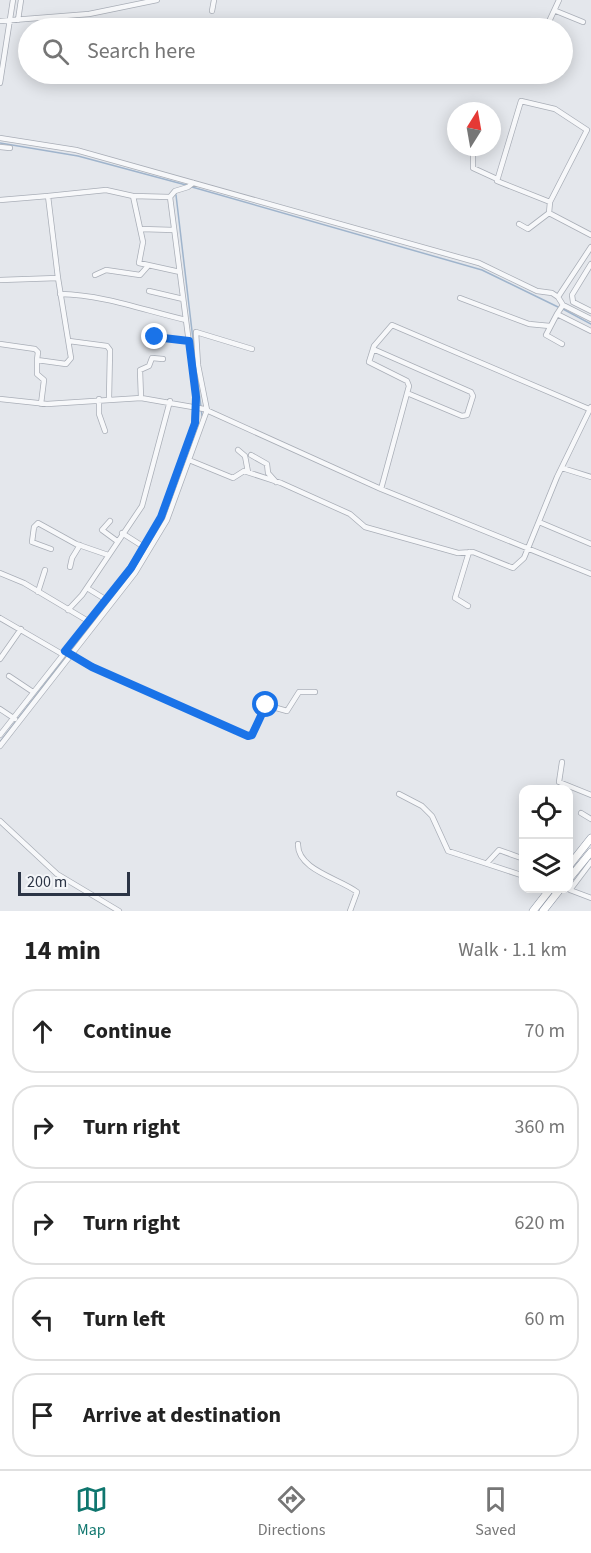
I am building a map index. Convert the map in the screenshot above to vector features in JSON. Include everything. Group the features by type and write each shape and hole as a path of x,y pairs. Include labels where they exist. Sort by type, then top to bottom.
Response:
{"highway":[{"path":"573,861 591,838"},
{"path":"573,876 589,862 591,852"},
{"path":"533,911 547,893"},
{"path":"543,911 557,893"}],"street":[{"path":"14,0 14,20"},
{"path":"0,83 14,20 21,0"},
{"path":"37,18 106,12 157,0"},
{"path":"212,11 214,0"},
{"path":"552,18 559,0"},
{"path":"556,11 583,22"},
{"path":"0,21 18,20"},
{"path":"497,179 520,101 552,108 587,130 550,202 549,213 528,229 519,224"},
{"path":"0,138 76,150 479,263 537,291 558,297"},
{"path":"0,147 10,148"},
{"path":"473,156 473,168 550,202"},
{"path":"0,746 33,692 67,653 105,599 129,575 167,501 194,426 196,407 170,197 175,191 193,183"},
{"path":"0,200 106,190 133,196 170,197"},
{"path":"37,360 69,364 71,358 64,306 60,294 48,196"},
{"path":"133,196 143,244 139,263 180,273"},
{"path":"549,213 590,233"},
{"path":"141,229 174,230"},
{"path":"562,344 547,337 550,326 560,309 558,297 591,247"},
{"path":"591,264 572,295 573,302 591,311"},
{"path":"95,275 106,270 142,275 148,266"},
{"path":"0,280 58,278"},
{"path":"148,291 183,299"},
{"path":"60,294 102,297 146,312 186,320"},
{"path":"460,298 529,324 550,326"},
{"path":"560,309 591,319"},
{"path":"560,309 591,331"},
{"path":"189,460 233,478 243,471 276,482 350,514 366,527 458,553 469,552 513,568 521,562 528,549 590,408 393,325 373,349 369,358 370,363 407,381 409,386 381,489"},
{"path":"0,735 16,720 129,575 167,520 205,410 196,332 252,349"},
{"path":"155,337 189,341"},
{"path":"69,341 107,346 110,399"},
{"path":"0,344 35,349 38,352 37,374 44,378 41,404"},
{"path":"373,349 471,392 473,396 466,415 462,417 407,393"},
{"path":"141,398 140,370 149,366 152,358 163,359"},
{"path":"0,399 41,404 141,398 196,407 381,489 591,574"},
{"path":"99,399 100,420 105,431"},
{"path":"68,610 87,588 144,500 152,462 170,401"},
{"path":"238,450 245,456 248,472"},
{"path":"251,455 267,464 268,473 276,482"},
{"path":"562,468 591,477"},
{"path":"110,521 102,530 117,541"},
{"path":"539,522 591,544"},
{"path":"51,549 32,542 34,527 38,523 80,545 108,555"},
{"path":"122,534 144,547"},
{"path":"70,567 80,545"},
{"path":"468,606 455,597 469,552"},
{"path":"38,592 45,570"},
{"path":"0,573 24,583 88,621"},
{"path":"87,588 105,599"},
{"path":"0,618 67,653 248,736 252,735 266,705 287,711 299,692 315,692"},
{"path":"0,659 21,629"},
{"path":"9,676 33,692"},
{"path":"0,709 16,720"},
{"path":"562,762 559,782 591,795"},
{"path":"399,794 422,806 432,816 440,827 442,843 447,851 519,874"},
{"path":"581,813 591,819"},
{"path":"0,821 57,874 119,911"},
{"path":"298,844 300,854 313,866 357,892 350,911"},
{"path":"487,862 499,850 519,857"},
{"path":"573,884 589,862"},
{"path":"573,891 591,898"}],"waterway":[{"path":"0,143 78,156 186,185"},
{"path":"192,187 482,270 558,307"},
{"path":"176,195 202,416"},
{"path":"563,309 591,324"},
{"path":"148,547 166,516"},
{"path":"0,742 146,550"}],"route":[{"path":"155,337 179,342 189,341 196,397 194,426 161,517 149,538 131,568 65,651 92,667 248,736 252,735 266,705"}]}
